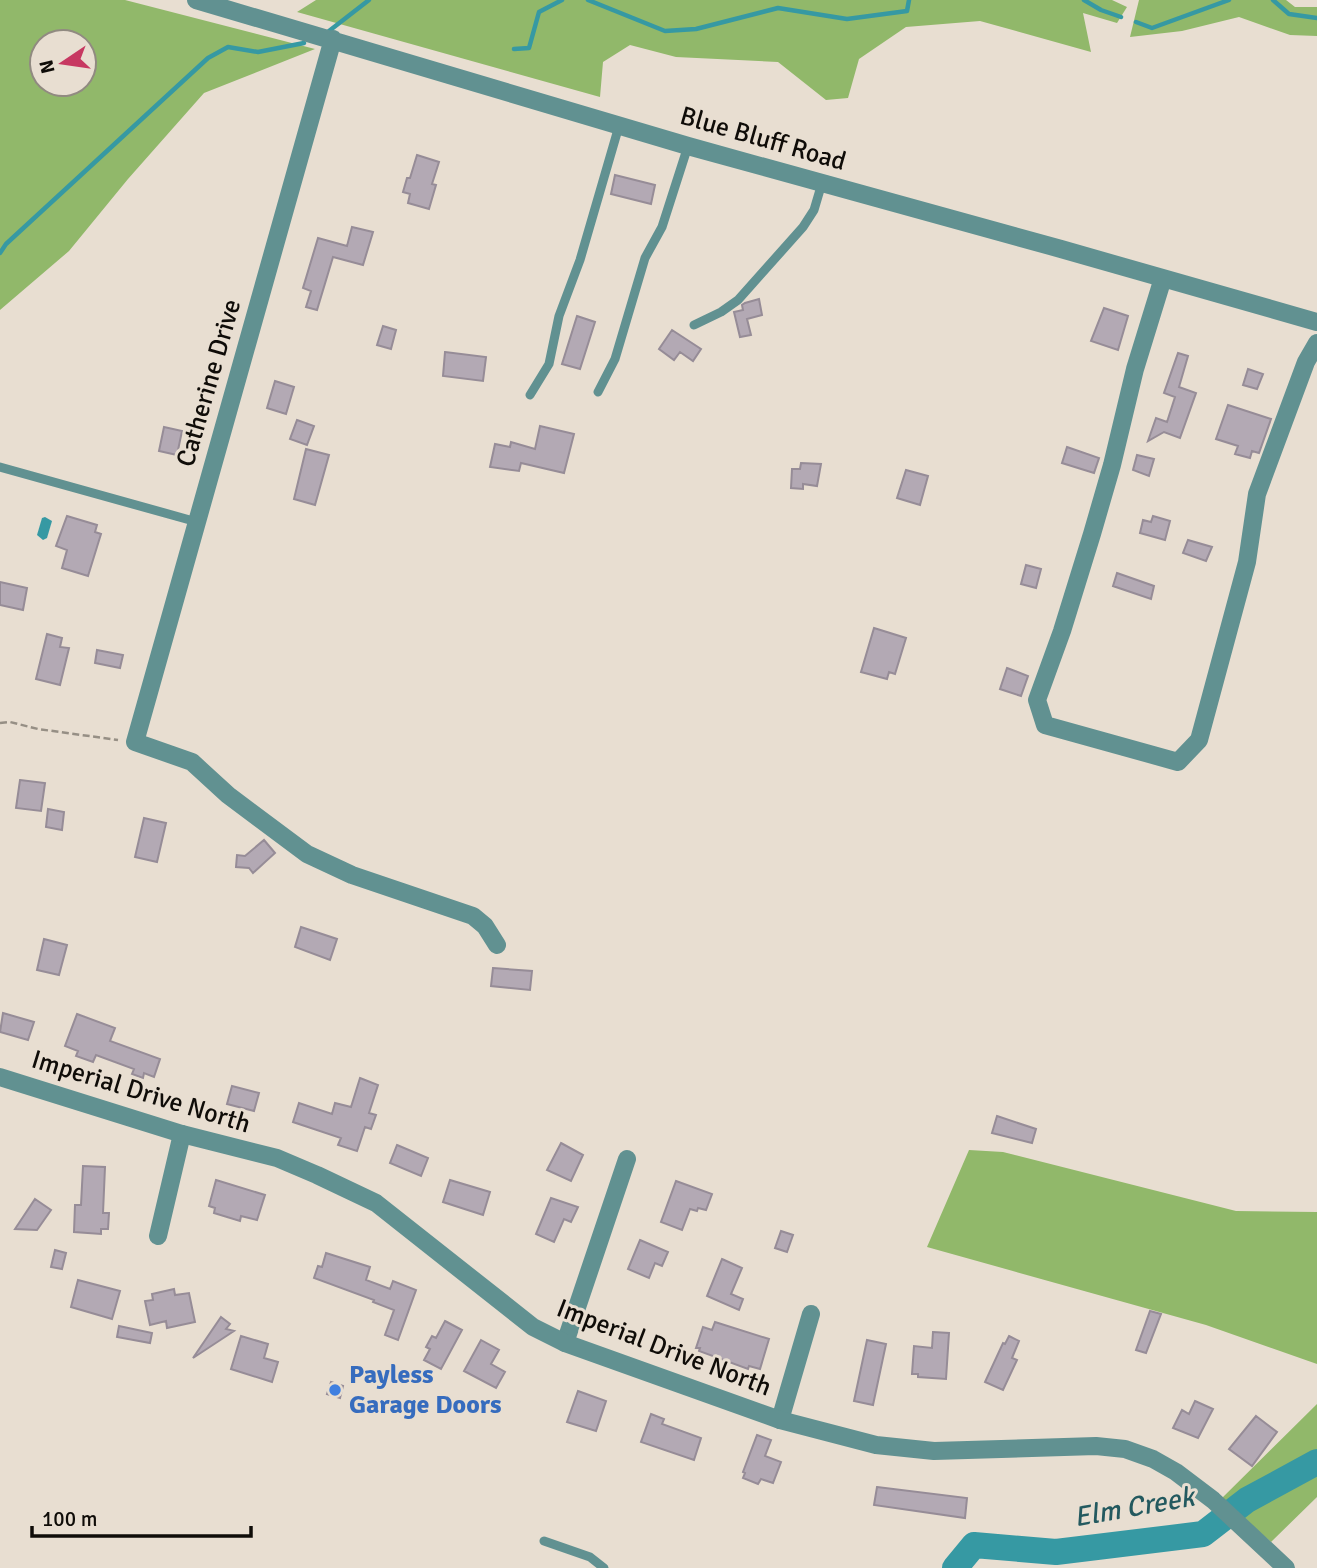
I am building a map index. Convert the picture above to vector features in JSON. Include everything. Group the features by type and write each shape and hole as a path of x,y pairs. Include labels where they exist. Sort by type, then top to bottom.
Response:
{"street":[{"name":"Blue Bluff Road","path":"196,0 688,146 1317,322"},
{"name":"Catherine Drive","path":"135,741 333,39"},
{"path":"1163,278 1135,369 1112,465 1062,631 1037,700 1045,725 1178,762 1199,740 1247,562 1256,494 1306,362 1317,343"},
{"path":"135,741 192,762 228,795 307,854 352,875 473,916 485,926 496,945"},
{"name":"Imperial Drive North","path":"0,1077 181,1134 277,1158 376,1203 533,1327 565,1343 780,1420 876,1445 934,1451 1096,1446 1125,1449 1153,1459 1176,1472 1213,1500 1286,1568"},
{"path":"158,1236 181,1134"},
{"path":"565,1343 627,1158"},
{"path":"780,1420 811,1314"}],"lane":[{"path":"530,396 549,364 559,316 580,260 619,126"},
{"path":"598,392 615,359 645,258 662,227 688,146"},
{"path":"694,325 738,300 803,227 814,210 822,183"},
{"path":"0,467 197,522"},
{"path":"544,1541 590,1557 604,1568"}],"path":[{"path":"0,723 10,722 38,729 135,741"}],"green space":[{"path":"0,0 125,0 315,49 204,93 69,251 0,310"},
{"path":"316,0 1112,0 1127,7 1117,23 1083,13 1091,52 980,21 906,27 859,59 848,98 826,100 778,62 676,57 630,45 603,62 600,97 297,12"},
{"path":"1139,0 1286,0 1295,7 1317,7 1317,36 1290,35 1239,17 1182,31 1130,37"},
{"path":"969,1150 1003,1152 1236,1211 1317,1212 1317,1364 1206,1325 927,1247"},
{"path":"1317,1404 1317,1497 1271,1542 1221,1499"}],"water":[{"path":"42,518 52,521 47,538 43,540 37,535"}],"building":[{"path":"417,155 439,162 432,184 436,185 429,209 408,203 410,194 403,192"},
{"path":"615,175 655,185 651,204 611,194"},
{"path":"352,227 373,232 363,265 333,257 317,310 306,307 311,291 303,288 318,238 347,246"},
{"path":"759,299 762,315 747,319 751,335 740,337 734,312 743,310 742,305 745,303"},
{"path":"1104,308 1128,316 1118,350 1091,341"},
{"path":"577,316 595,322 580,369 562,364"},
{"path":"383,326 396,330 391,349 377,345"},
{"path":"672,330 701,349 693,361 680,352 674,360 659,349"},
{"path":"445,352 486,357 483,381 443,376"},
{"path":"1178,353 1188,356 1179,387 1196,393 1180,438 1164,432 1148,441 1156,418 1167,422 1175,397 1164,393"},
{"path":"1248,369 1263,374 1257,389 1243,385"},
{"path":"275,381 294,387 286,414 267,408"},
{"path":"1228,405 1271,419 1259,453 1252,451 1250,458 1235,454 1238,446 1216,439"},
{"path":"297,420 314,426 307,445 290,439"},
{"path":"540,426 574,434 564,473 521,463 519,471 490,467 495,444 510,447 511,442 535,449"},
{"path":"164,427 182,431 177,455 159,451"},
{"path":"1067,447 1099,458 1094,473 1062,463"},
{"path":"306,449 329,455 315,505 294,499"},
{"path":"1137,455 1154,459 1149,476 1133,470"},
{"path":"801,463 821,464 817,486 803,484 803,489 791,488 792,469 800,469"},
{"path":"906,470 928,476 920,505 897,498"},
{"path":"67,516 97,525 95,532 101,534 88,576 62,568 67,550 56,546"},
{"path":"1153,516 1170,521 1165,540 1140,533 1143,520 1151,522"},
{"path":"1188,540 1212,547 1206,561 1183,553"},
{"path":"1026,565 1041,569 1036,588 1021,584"},
{"path":"1117,573 1154,586 1151,599 1113,586"},
{"path":"0,582 27,588 23,610 0,605"},
{"path":"874,628 906,638 895,674 889,672 887,679 861,672"},
{"path":"47,634 62,638 60,647 69,648 60,685 36,679"},
{"path":"97,650 123,655 120,668 95,663"},
{"path":"1007,668 1028,676 1021,696 1000,689"},
{"path":"20,780 45,783 41,811 16,808"},
{"path":"48,809 64,812 62,830 46,827"},
{"path":"144,818 166,823 157,862 135,857"},
{"path":"264,840 275,853 253,873 249,868 236,867 237,855 245,856"},
{"path":"301,927 337,939 330,960 295,947"},
{"path":"44,939 67,945 59,975 37,970"},
{"path":"493,968 532,971 530,990 491,986"},
{"path":"3,1013 34,1022 28,1040 0,1032"},
{"path":"77,1014 115,1028 110,1041 160,1059 154,1077 144,1073 143,1078 132,1074 134,1069 96,1055 93,1062 76,1056 78,1051 65,1046"},
{"path":"360,1078 378,1085 369,1113 376,1115 371,1129 365,1127 357,1151 338,1145 341,1138 293,1122 299,1103 332,1114 335,1103 351,1107"},
{"path":"232,1086 259,1093 254,1111 227,1104"},
{"path":"997,1116 1036,1129 1032,1143 992,1133"},
{"path":"561,1143 583,1155 571,1181 547,1170"},
{"path":"397,1145 428,1158 421,1176 390,1163"},
{"path":"83,1166 105,1167 103,1213 109,1213 108,1229 101,1229 101,1234 74,1232 75,1205 81,1205"},
{"path":"216,1180 265,1195 257,1220 241,1216 240,1221 214,1213 215,1208 209,1206"},
{"path":"450,1180 490,1192 483,1215 443,1202"},
{"path":"676,1181 712,1194 706,1210 690,1209 682,1230 661,1222"},
{"path":"551,1198 578,1207 571,1222 564,1219 554,1242 536,1234"},
{"path":"35,1199 51,1210 37,1230 15,1229"},
{"path":"781,1231 793,1235 787,1252 775,1248"},
{"path":"640,1240 668,1252 662,1266 655,1263 649,1278 628,1269"},
{"path":"55,1250 66,1253 62,1269 51,1267"},
{"path":"326,1253 370,1267 366,1280 390,1289 393,1281 416,1290 398,1340 385,1335 394,1310 314,1278 318,1266 322,1267"},
{"path":"722,1259 742,1268 731,1294 743,1299 739,1310 707,1296"},
{"path":"78,1280 120,1291 112,1319 71,1307"},
{"path":"174,1289 175,1295 189,1293 195,1322 167,1328 166,1321 150,1325 145,1301 153,1300 152,1294"},
{"path":"1150,1311 1161,1314 1146,1353 1136,1350"},
{"path":"221,1317 230,1324 226,1329 234,1331 193,1358"},
{"path":"445,1321 462,1330 441,1369 424,1360 430,1349 426,1347 432,1336 436,1338"},
{"path":"715,1322 769,1339 760,1369 749,1366 748,1369 696,1348 703,1327 712,1330"},
{"path":"119,1326 152,1333 150,1343 117,1337"},
{"path":"933,1332 949,1333 946,1379 912,1374 914,1346 932,1348"},
{"path":"241,1336 268,1344 264,1358 278,1362 272,1382 231,1369"},
{"path":"1009,1336 1019,1341 1012,1358 1017,1360 1003,1390 985,1382"},
{"path":"481,1340 499,1350 491,1364 505,1372 496,1388 464,1371"},
{"path":"867,1340 886,1344 873,1405 854,1401"},
{"path":"331,1382 343,1386 340,1398 327,1394"},
{"path":"578,1391 606,1401 596,1431 567,1422"},
{"path":"1195,1401 1213,1409 1198,1438 1173,1428 1182,1410 1189,1414"},
{"path":"651,1414 664,1419 662,1424 701,1438 694,1460 641,1442"},
{"path":"1256,1416 1277,1432 1252,1466 1229,1449"},
{"path":"757,1435 771,1440 765,1456 781,1462 773,1483 761,1479 758,1484 743,1478"},
{"path":"877,1487 967,1498 965,1518 874,1505"}],"waterway":[{"path":"329,31 369,0"},
{"path":"514,49 529,48 539,12 562,0"},
{"path":"588,0 665,31 696,29 778,8 847,19 907,11 909,0"},
{"path":"1084,0 1121,17"},
{"path":"1136,22 1152,28 1229,0"},
{"path":"1273,0 1289,14 1317,18"},
{"path":"0,253 6,244 208,58 228,47 258,52 304,43"},
{"name":"Elm Creek","path":"955,1568 974,1545 1056,1552 1203,1534 1247,1500 1317,1462"}],"place":[{"name":"Payless Garage Doors","path":"335,1390"}]}
